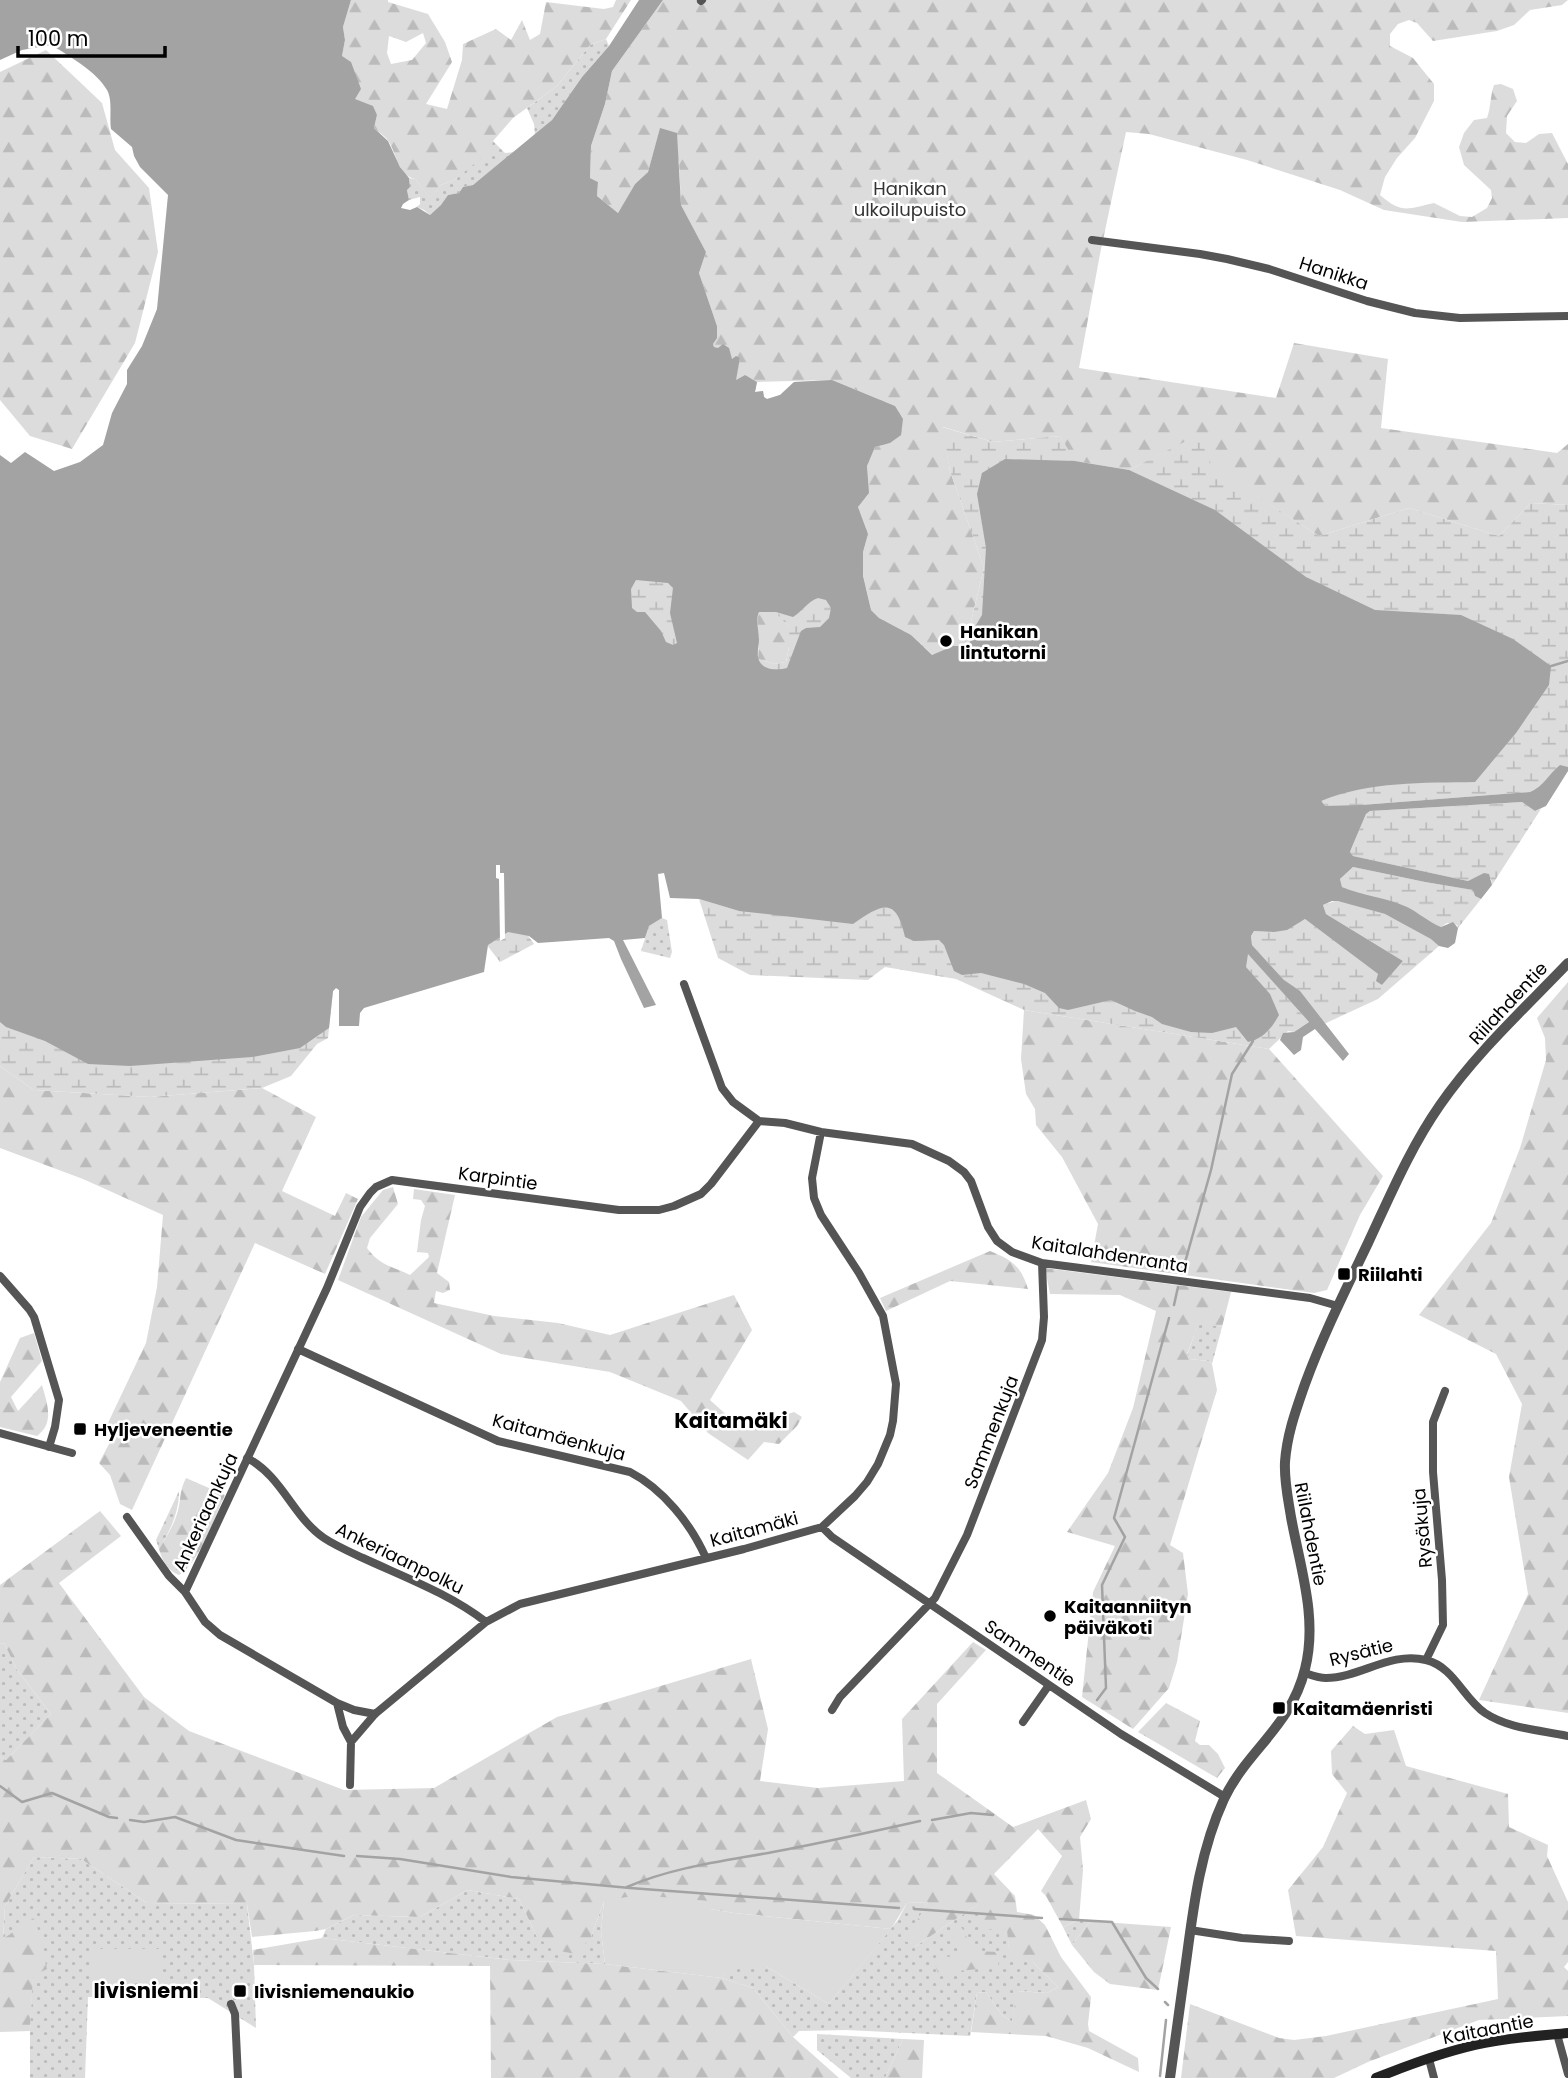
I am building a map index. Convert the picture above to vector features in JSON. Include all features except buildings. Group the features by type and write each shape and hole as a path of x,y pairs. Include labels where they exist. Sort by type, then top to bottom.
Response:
{"main road":[{"name":"Kaitaantie","path":"1376,2078 1476,2045 1563,2034"}],"street":[{"name":"Hanikka","path":"1092,240 1227,259 1415,313 1460,318 1568,316"},
{"name":"Riilahdentie","path":"1170,2078 1200,1868 1225,1797 1244,1768 1287,1715 1305,1673 1311,1626 1284,1481 1291,1424 1312,1364 1414,1147 1440,1104 1479,1056 1568,963"},
{"path":"684,984 722,1087 733,1102 759,1121"},
{"name":"Kaitalahdenranta","path":"759,1121 912,1144 949,1161 971,1181 988,1227 998,1241 1012,1252 1042,1263 1310,1298 1338,1306"},
{"name":"Karpintie","path":"298,1349 327,1288 360,1207 370,1193 383,1183 405,1181 619,1210 659,1210 701,1195 759,1121"},
{"name":"Kaitamäki","path":"351,1742 375,1714 486,1622 520,1604 822,1527 855,1496 878,1464 890,1435 896,1384 883,1317 859,1273 821,1215 814,1198 812,1178 821,1132"},
{"name":"Sammenkuja","path":"832,1710 840,1697 931,1604 955,1561 1037,1359 1044,1317 1042,1263"},
{"path":"0,1276 34,1317 59,1400 49,1447"},
{"name":"Ankeriaankuja","path":"298,1349 185,1592 205,1622 220,1635 337,1703 375,1714"},
{"name":"Kaitamäenkuja","path":"298,1349 498,1441 631,1472 668,1502 700,1545 706,1558"},
{"name":"Rysäkuja","path":"1426,1660 1443,1625 1433,1472 1433,1422 1445,1391"},
{"path":"0,1433 72,1453"},
{"name":"Ankeriaanpolku","path":"247,1458 270,1474 309,1525 325,1539 431,1589 486,1622"},
{"path":"127,1517 169,1576 185,1592"},
{"name":"Sammentie","path":"822,1527 832,1537 1049,1685 1163,1761 1225,1797"},
{"name":"Rysätie","path":"1305,1673 1324,1678 1335,1677 1406,1657 1426,1660"},
{"path":"1426,1660 1447,1671 1474,1704 1487,1714 1503,1722 1568,1736"},
{"path":"1023,1722 1049,1685"},
{"path":"337,1703 343,1727 351,1742 350,1785"},
{"path":"1190,1930 1241,1938 1289,1941"},
{"path":"231,2004 235,2014 238,2078"},
{"path":"1563,2034 1568,2074"},
{"path":"1429,2059 1434,2078"}],"green space":[{"path":"351,0 388,0 428,14 445,42 452,62 426,104 447,109 462,60 463,44 496,29 511,40 522,20 530,40 540,34 546,2 604,9 613,7 616,0 631,0 606,39 590,45 557,86 513,118 493,141 491,150 456,179 441,185 430,199 415,179 404,173 387,139 374,128 377,115 354,99 342,56 345,40 343,27","holes":["423,33 426,43 412,60 391,64 387,53 389,36 406,42"]},
{"name":"Hanikan ulkoilupuisto","path":"663,0 1568,0 1562,5 1530,10 1514,25 1497,31 1433,41 1417,23 1409,20 1398,24 1390,34 1390,46 1413,58 1434,84 1434,101 1415,138 1385,177 1380,195 1400,207 1411,208 1434,203 1460,216 1472,217 1487,208 1492,198 1491,190 1464,165 1459,147 1464,133 1474,120 1487,118 1494,85 1501,84 1513,89 1517,101 1507,116 1506,133 1515,142 1526,143 1539,134 1552,133 1568,164 1568,218 1462,222 1384,210 1340,190 1247,160 1149,134 1126,132 1079,368 1276,398 1294,343 1388,359 1381,428 1557,453 1568,444 1568,505 1531,503 1499,536 1409,508 1319,536 1212,468 1198,436 1129,470 1074,461 1060,436 993,442 943,427 950,471 984,568 965,646 953,646 933,655 911,635 879,618 871,610 863,575 863,552 868,534 858,507 869,493 867,466 875,447 890,443 895,406 832,380 757,382 745,375 735,381 740,358 732,359 714,347 717,326 699,273 706,252 681,205 679,162 660,129 648,172 635,184 618,213 597,196 598,182 590,178 591,146 605,104 612,71"},
{"path":"606,39 609,46 582,77 552,120 535,135 534,124 527,108 557,86 590,45"},
{"path":"46,50 102,103 115,150 149,188 158,252 135,343 72,449 30,436 0,400 0,72"},
{"path":"493,141 505,153 515,152 473,185 463,187 459,193 448,195 442,205 430,215 417,207 420,197 409,200 409,178 415,179 430,198 441,185 456,179"},
{"path":"745,375 757,382 755,392 763,391 767,399 780,395 794,382 832,380 895,406 903,419 901,435 890,443 875,447 867,466 869,493 858,507 868,534 863,552 863,575 871,611 911,635 933,655 953,646 965,646 984,568 950,471 942,427 993,442 1060,436 1075,461 1129,470 1198,435 1213,468 1319,536 1409,508 1499,536 1531,503 1568,505 1568,771 1530,792 1361,805 1339,857 667,678 593,533 764,423","holes":["759,612 775,612 789,627 786,662 775,664 758,659"]},
{"path":"759,611 776,612 789,627 786,662 775,664 758,659 756,615"},
{"path":"1522,802 1535,811 1541,809 1492,885 1491,879 1484,874 1468,881 1353,856 1350,852 1366,814 1370,811"},
{"path":"804,810 1210,910 1309,1022 1294,1032 1288,1031 1269,1049 1024,1010 956,979 885,967 868,980 750,975 718,958 699,899 739,911"},
{"path":"0,858 353,905 346,1013 339,1026 339,990 336,988 333,991 328,1038 317,1044 291,1076 262,1088 150,1097 34,1090 0,1066"},
{"path":"1353,867 1474,890 1475,896 1481,899 1458,928 1457,925 1447,923 1441,927 1342,887 1340,879"},
{"path":"487,877 534,944 500,962 487,945"},
{"path":"1338,900 1385,914 1437,939 1439,946 1378,999 1324,1024 1252,945 1251,936 1254,931 1274,932 1305,919 1378,974 1382,985 1403,961 1326,914 1323,905"},
{"path":"662,918 667,920 672,952 670,958 641,951 649,926"},
{"path":"1568,982 1568,1713 1479,1700 1528,1594 1509,1477 1522,1404 1496,1354 1419,1315 1491,1223 1520,1148 1546,1060 1545,1038 1537,1018"},
{"path":"1024,1010 1269,1049 1383,1176 1360,1215 1327,1290 1314,1293 1091,1262 1098,1224 1062,1157 1036,1125 1035,1109 1026,1094 1021,1059"},
{"path":"0,1066 34,1090 150,1097 262,1088 316,1117 282,1191 335,1216 346,1193 358,1199 325,1274 255,1243 132,1510 120,1504 110,1475 99,1463 109,1444 107,1425 146,1343 157,1287 163,1215 83,1179 0,1148"},
{"path":"393,1187 398,1204 370,1238 367,1248 382,1262 410,1275 429,1257 428,1253 417,1252 425,1206 421,1200 413,1199 414,1189 455,1195 437,1273 449,1282 450,1290 443,1293 436,1291 434,1303 494,1316 558,1323 610,1335 734,1295 752,1330 710,1400 742,1429 794,1412 802,1417 797,1426 779,1444 764,1442 748,1460 708,1433 681,1401 610,1372 501,1354 338,1280 361,1217 383,1190"},
{"path":"990,1251 1015,1265 1028,1289 950,1281 886,1311 880,1298"},
{"path":"1045,1268 1231,1292 1222,1327 1199,1323 1187,1354 1189,1359 1209,1361 1212,1364 1217,1390 1170,1545 1183,1553 1188,1594 1177,1662 1169,1688 1133,1729 1082,1697 1093,1592 1115,1546 1067,1532 1108,1473 1133,1408 1156,1311 1120,1295 1050,1294"},
{"path":"1199,1322 1222,1327 1212,1364 1209,1361 1189,1359 1187,1355"},
{"path":"34,1333 42,1361 11,1397 18,1411 42,1385 48,1419 43,1431 37,1436 0,1427 0,1382 20,1338"},
{"path":"186,1478 225,1495 200,1550 187,1569 179,1575 166,1565 159,1549 176,1518"},
{"path":"179,1491 173,1521 159,1549 156,1540"},
{"path":"100,1511 121,1536 59,1583 144,1697 189,1731 344,1790 434,1788 557,1717 751,1659 768,1729 760,1781 818,1788 904,1781 902,1719 973,1642 986,1650 937,1704 937,1773 1013,1827 1086,1800 1091,1819 1080,1837 1083,1870 1079,1920 1063,1927 1041,1891 1062,1856 1038,1829 994,1874 1015,1896 1017,1912 1034,1915 1045,1925 1061,1957 1091,1997 1089,2031 1138,2058 1139,2072 1088,2048 1046,2036 971,2032 977,1993 986,1992 1002,2015 1012,2022 1017,1991 1047,1993 1058,1987 1033,1962 1013,1960 1007,1930 981,1929 977,1905 916,1946 905,1941 928,1902 907,1903 891,1929 734,1913 710,1909 710,1901 604,1901 591,1937 576,1954 554,1950 537,1937 519,1899 468,1890 420,1917 354,1915 326,1929 252,1937 247,1904 147,1903 81,1859 34,1857 5,1906 3,1939 35,1917 47,1969 33,1976 30,2031 0,2032 0,1757 6,1760 51,1714 17,1670 4,1643 0,1644 0,1585"},
{"path":"4,1643 17,1670 51,1714 6,1760 0,1757 0,1644"},
{"path":"1166,1703 1200,1721 1195,1741 1200,1745 1209,1745 1218,1754 1225,1768 1217,1778 1138,1732"},
{"path":"1353,1726 1365,1734 1394,1730 1406,1766 1508,1794 1509,1827 1548,1845 1547,1856 1568,1902 1568,1962 1564,1967 1568,1971 1568,2016 1479,2020 1368,2062 1334,2078 1181,2078 1190,2004 1279,2038 1294,2040 1326,2036 1498,1999 1496,1951 1296,1936 1288,1890 1323,1847 1347,1793 1332,1774 1331,1751"},
{"path":"34,1857 81,1859 147,1903 247,1904 254,1965 256,2028 208,1998 88,1997 85,2078 30,2078 35,1918 3,1940 5,1906"},
{"path":"468,1890 519,1899 537,1937 591,1937 604,1901 601,1931 605,1964 510,1960 322,1938 326,1929 354,1915 420,1917"},
{"path":"638,1895 710,1901 710,1909 734,1913 891,1929 829,2004 767,1967 729,1967 722,1978 605,1964 601,1931 604,1901"},
{"path":"928,1902 906,1941 916,1946 977,1905 1008,1930 1009,1949 1033,1962 1058,1987 1047,1993 1018,1991 1012,2022 1002,2015 986,1992 977,1993 970,2036 846,2030 799,2031 793,2037 753,1988 722,1978 729,1966 767,1967 829,2004 898,1920 907,1903"},
{"path":"1079,1920 1090,1921 1072,1945 1063,1927"},
{"path":"1090,1921 1171,1927 1158,1990 1110,1984 1094,1972 1072,1945"},
{"path":"962,1928 974,1951 999,1952 998,1967 938,1973 933,1959 960,1955 952,1929"},
{"path":"322,1938 510,1960 605,1964 722,1978 753,1988 793,2037 839,2078 491,2078 490,1966 254,1965 253,1950"},
{"path":"90,1949 161,1949 161,1981 91,1981"},
{"path":"817,2034 903,2039 885,2078 851,2078 817,2050"},
{"path":"903,2039 924,2040 922,2078 885,2078"}],"shaded area":[{"path":"0,0 351,0 343,27 345,40 342,56 351,62 361,89 355,99 373,106 377,115 374,128 388,141 400,167 409,178 409,200 401,208 410,210 417,207 430,215 448,195 459,193 463,187 473,185 552,120 582,77 609,46 639,0 663,0 612,71 605,104 591,146 590,178 598,182 597,196 618,213 635,184 648,172 660,128 677,133 681,205 706,252 699,273 717,326 717,338 713,344 718,348 723,344 729,348 732,359 736,356 740,358 736,380 745,375 757,382 755,392 763,391 767,399 780,395 794,382 832,380 895,406 903,419 901,435 890,443 875,447 867,466 869,493 858,507 868,534 863,552 863,576 871,610 879,618 911,635 932,655 953,646 965,646 972,640 973,630 982,615 986,548 977,494 982,473 1005,459 1074,461 1129,470 1215,510 1306,577 1375,610 1461,615 1513,639 1551,666 1549,685 1516,733 1475,782 1377,786 1339,794 1321,801 1325,806 1530,792 1560,765 1568,767 1568,771 1546,806 1535,811 1522,802 1370,811 1366,814 1350,852 1353,856 1468,881 1484,873 1489,874 1492,885 1481,899 1475,896 1473,890 1353,867 1340,879 1342,887 1399,904 1441,927 1453,922 1458,928 1455,943 1448,948 1439,946 1385,914 1338,901 1323,905 1326,914 1403,961 1382,985 1376,981 1378,974 1305,919 1287,930 1254,931 1251,936 1252,945 1284,980 1300,991 1349,1054 1343,1061 1315,1029 1303,1037 1301,1050 1294,1055 1280,1040 1283,1033 1294,1032 1309,1022 1248,954 1246,967 1270,994 1279,1015 1266,1032 1248,1042 1236,1027 1212,1033 1191,1032 1162,1024 1111,1000 1068,1010 1059,1008 1045,993 1024,984 981,973 962,975 954,971 944,945 939,940 914,941 905,937 897,915 886,908 872,912 853,924 739,911 699,899 670,898 664,873 658,874 662,918 649,926 645,938 623,940 656,1005 644,1008 614,941 609,938 538,943 529,936 508,932 488,945 484,972 364,1008 360,1013 359,1026 339,1026 339,990 336,988 333,991 329,1028 300,1048 252,1057 130,1066 88,1064 45,1041 6,1027 0,1022 0,455 11,463 25,452 54,471 80,462 103,445 112,413 127,384 127,370 142,346 157,309 168,195 140,167 132,147 111,129 109,94 89,70 51,45 22,50 0,60","holes":["636,580 668,583 673,588 670,613 677,643 673,645 666,642 661,631 645,612 637,612 632,608 631,589","818,598 826,600 831,608 829,618 820,627 801,631 787,668 774,669 762,665 758,655 759,612 776,612 793,617"]}],"pier":[{"path":"496,865 500,865 500,873 504,873 505,938 500,941 499,879 496,878"}],"waterway":[{"path":"1548,667 1568,661"},
{"path":"1182,1273 1211,1170 1232,1074 1253,1041"},
{"path":"1174,1305 1178,1287"},
{"path":"1097,1700 1106,1688 1102,1585 1125,1537 1114,1518 1169,1318"},
{"path":"0,1786 22,1802 52,1793 117,1818"},
{"path":"932,1820 971,1813 993,1815"},
{"path":"130,1820 144,1822 175,1817 236,1840 344,1856"},
{"path":"627,1887 680,1870 920,1821"},
{"path":"357,1856 400,1859 511,1877 899,1908"},
{"path":"914,1909 1042,1918"},
{"path":"1060,1919 1112,1922 1146,1978 1158,1989"},
{"path":"1165,2002 1168,2005"},
{"path":"1160,2076 1166,2020"}],"place":[{"name":"Hanikan lintutorni","path":"946,641"},
{"name":"Riilahti","path":"1344,1274"},
{"name":"Hyljeveneentie","path":"80,1429"},
{"name":"Kaitaanniityn päiväkoti","path":"1050,1616"},
{"name":"Kaitamäenristi","path":"1279,1708"},
{"name":"Iivisniemenaukio","path":"240,1991"}],"district":[{"name":"Kaitamäki","path":"731,1420"},
{"name":"Iivisniemi","path":"146,1990"}]}
